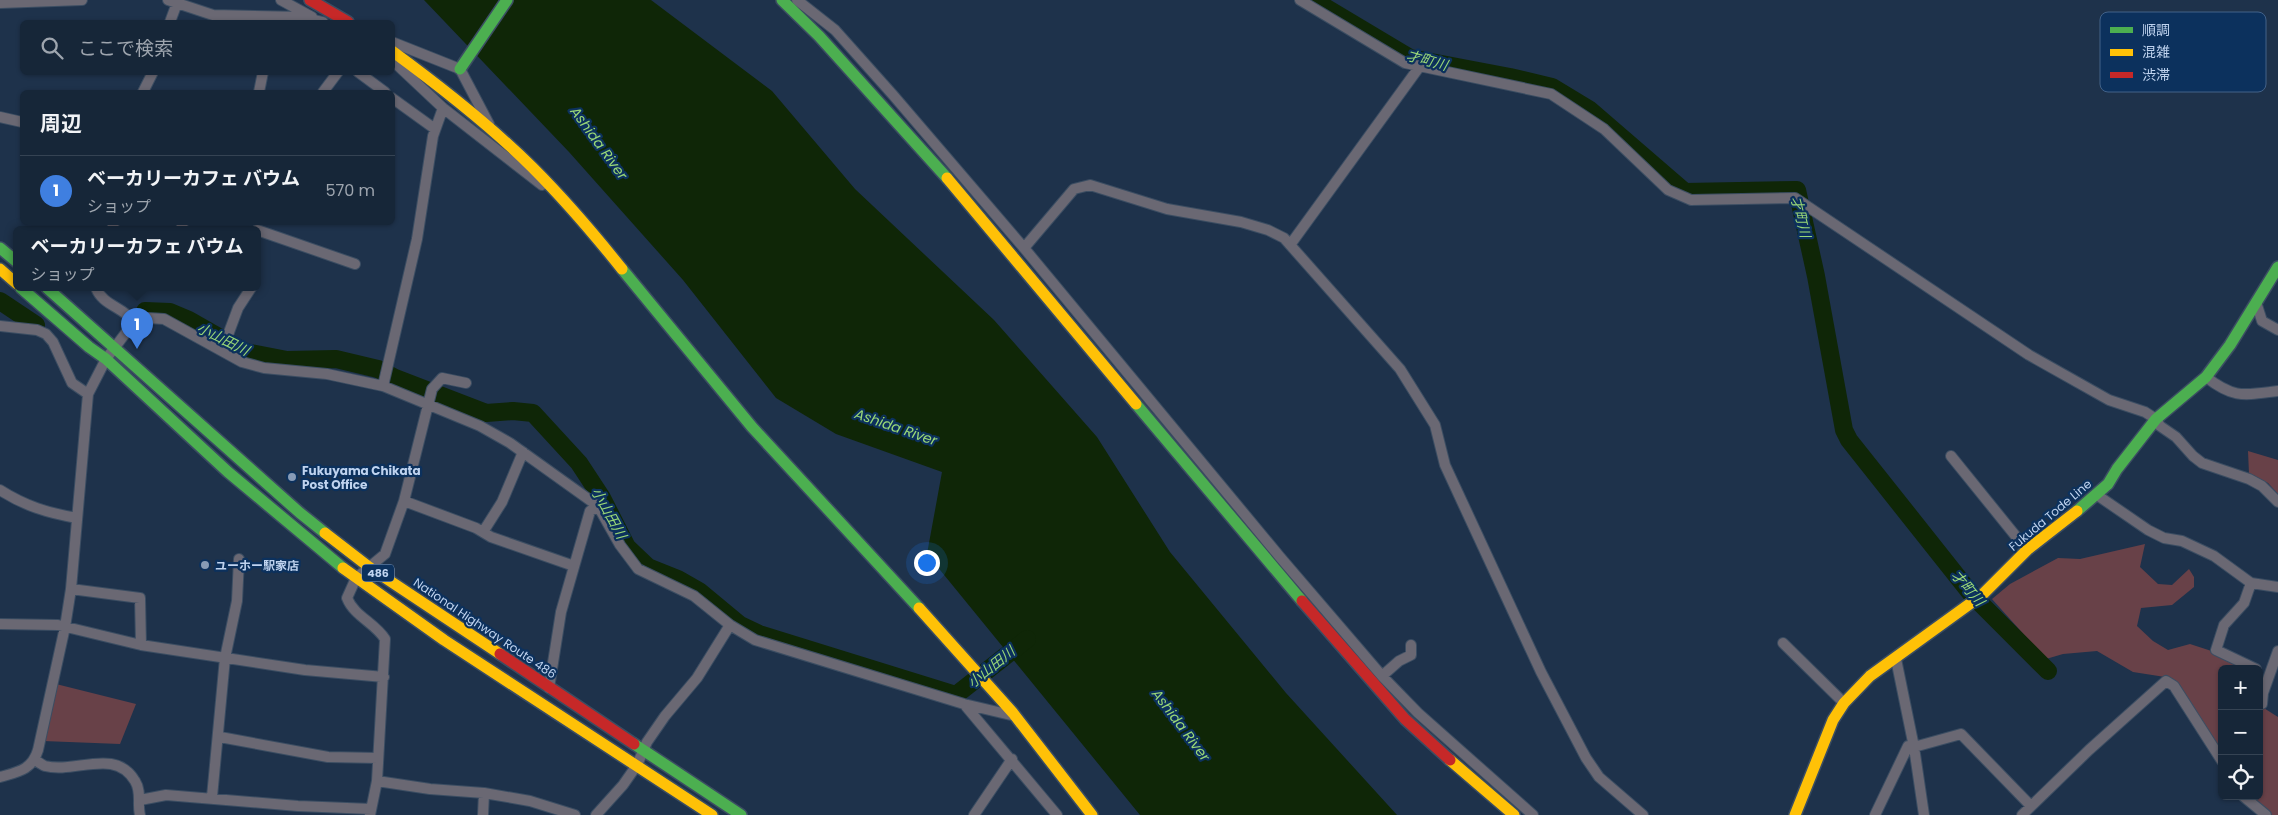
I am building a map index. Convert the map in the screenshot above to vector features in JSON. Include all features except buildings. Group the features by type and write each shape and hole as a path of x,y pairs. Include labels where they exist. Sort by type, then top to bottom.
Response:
{"main road":[{"path":"310,0 345,20"},
{"path":"460,69 507,0"},
{"path":"782,0 819,36 951,183 1243,532 1405,720 1514,815"},
{"path":"395,53 437,83 492,129 550,185 610,252 751,426 1016,716 1092,815"},
{"path":"0,248 13,259"},
{"name":"Fukuda Tode Line","path":"1795,815 1832,720 1844,703 1870,676 1976,600 2027,550 2097,495 2108,484 2117,469 2156,418 2206,377 2230,344 2278,267"},
{"path":"0,269 13,280"},
{"name":"486","path":"25,291 89,347 106,359 200,448 289,525 356,578 473,659 712,815"},
{"name":"National Highway Route 486","path":"50,291 300,513 369,567 741,815"}],"street":[{"path":"0,3 82,0"},
{"path":"281,0 317,20"},
{"path":"796,0 835,30 1024,248 1280,557 1382,676 1418,713 1534,815"},
{"path":"1300,0 1405,64 1551,94 1604,129 1668,190 1691,200 1795,198 2028,355 2109,400 2145,412 2156,418 2160,426 2176,437 2202,463 2249,479 2262,486 2278,502"},
{"path":"170,20 173,2 213,15 272,20 302,17 313,20"},
{"path":"395,43 460,69 492,129"},
{"path":"395,63 443,108 544,187 550,185"},
{"path":"1290,245 1420,66"},
{"path":"395,70 403,76 411,77"},
{"path":"146,90 152,75"},
{"path":"259,90 262,75"},
{"path":"324,90 336,75"},
{"path":"362,75 382,90"},
{"path":"395,100 435,129"},
{"path":"384,377 417,239 435,129 443,108"},
{"path":"0,117 20,122"},
{"path":"1024,248 1074,189 1090,185 1167,209 1241,222 1268,230 1284,238 1400,369 1435,424 1445,465 1540,672 1586,758 1599,777 1643,815"},
{"path":"261,232 355,264"},
{"path":"97,291 99,296 114,308 130,315 134,322"},
{"path":"224,345 238,308 249,291"},
{"path":"2256,302 2262,321 2278,330"},
{"path":"0,777 26,769 35,760 65,626 71,589 88,394 106,359 134,322 148,318 164,319 224,345 242,362 264,368 384,377 430,398 523,452 598,506 620,545 638,569 677,586 694,596 730,625 755,640 964,704 1016,716"},
{"path":"0,326 37,330 46,334 53,342 72,383 88,394"},
{"path":"2206,377 2223,391 2232,393 2245,395 2278,390"},
{"path":"140,800 166,795 212,797 371,812 377,781 385,639 379,629 351,608 346,598 356,578 385,554 404,501 430,398 442,378 466,383"},
{"path":"483,532 502,502 523,452"},
{"path":"1951,456 2027,550"},
{"path":"0,490 22,504 38,510 77,518"},
{"path":"2097,495 2148,530 2164,538 2182,541 2214,556 2251,583 2278,587"},
{"path":"404,501 483,532 491,537 574,566"},
{"path":"549,688 561,612 590,511 598,506"},
{"path":"212,797 220,737 225,658 237,601 239,559"},
{"path":"2248,665 2216,650 2224,625 2244,603 2251,583"},
{"path":"71,589 140,598 141,645"},
{"path":"0,624 65,626 141,645 305,670 384,677"},
{"path":"596,815 623,785 637,765 643,750 665,716 697,678 730,625"},
{"path":"1783,643 1844,703"},
{"path":"1382,676 1399,661 1411,655 1411,645"},
{"path":"2263,693 2278,651"},
{"path":"1896,659 1914,747 1924,815"},
{"path":"2263,672 2270,674"},
{"path":"2022,815 2089,750 2166,681 2174,686 2219,755"},
{"path":"964,704 1057,815"},
{"path":"1418,713 1417,718 1426,732 1426,738"},
{"path":"1875,815 1908,746 1914,747 1961,734 2031,806"},
{"path":"220,737 328,757 378,758"},
{"path":"35,760 45,766 68,766 102,762 116,765 128,772 136,782 140,800 138,808 140,815"},
{"path":"974,815 1012,760"},
{"path":"377,781 430,789 484,793 530,801 575,815"},
{"path":"483,815 484,793"},
{"path":"2248,800 2266,815"}],"shaded area":[{"path":"2248,451 2278,460 2278,494 2268,483 2249,474"},
{"path":"2145,544 2140,567 2158,584 2172,585 2189,569 2194,577 2194,587 2172,605 2141,608 2137,626 2153,641 2168,650 2190,644 2236,659 2236,665 2218,665 2218,750 2180,685 2165,677 2133,672 2097,651 2063,654 2046,659 1992,599 2010,584 2058,558 2080,559"},
{"path":"56,684 136,704 120,744 43,741"},
{"path":"2263,708 2278,717 2278,815 2269,815 2251,800 2263,800"}],"water":[{"name":"Ashida River","path":"424,0 651,0 772,91 855,189 994,320 1097,437 1170,552 1286,693 1397,815 1140,815 927,554 942,472 836,434 776,398 683,280 569,152"}],"waterway":[{"name":"才町川","path":"1313,0 1410,58 1552,87 1590,110 1685,192 1797,190 1816,276 1844,430 1849,440 1972,595 2048,671"},
{"name":"小山田川","path":"0,301 36,325"},
{"name":"小山田川","path":"145,311 170,312 189,320 245,352 287,360 336,359 378,369 395,378 486,413 513,411 533,413 579,463 602,498 627,547 648,567 678,579 699,591 740,625 759,634 956,695 1027,639"}],"traffic: fast":[{"path":"460,69 507,0"},
{"path":"782,0 819,36 947,178"},
{"path":"0,248 13,259"},
{"path":"2077,511 2108,484 2117,469 2156,419 2206,377 2230,345 2278,267"},
{"path":"622,269 752,427 919,608"},
{"path":"24,291 89,347 106,359 228,472 343,568"},
{"path":"50,291 300,513 325,533"},
{"path":"1136,404 1302,601"},
{"path":"634,744 741,815"}],"traffic: slow":[{"path":"395,53 465,107 517,152 568,205 622,269"},
{"path":"947,178 1136,404"},
{"path":"0,269 13,280"},
{"path":"1795,815 1833,720 1844,703 1870,676 1982,595 2027,550 2077,511"},
{"path":"325,533 369,567 500,654"},
{"path":"343,568 444,640 712,815"},
{"path":"919,608 1013,713 1092,815"},
{"path":"1450,760 1514,815"}],"traffic: jam":[{"path":"310,0 345,20"},
{"path":"1302,601 1405,719 1450,760"},
{"path":"500,654 634,744"}],"place":[{"name":"ベーカリーカフェ バウム","path":"137,349"},
{"name":"Fukuyama Chikata Post Office","path":"292,477"},
{"name":"ユーホー駅家店","path":"205,565"}]}
